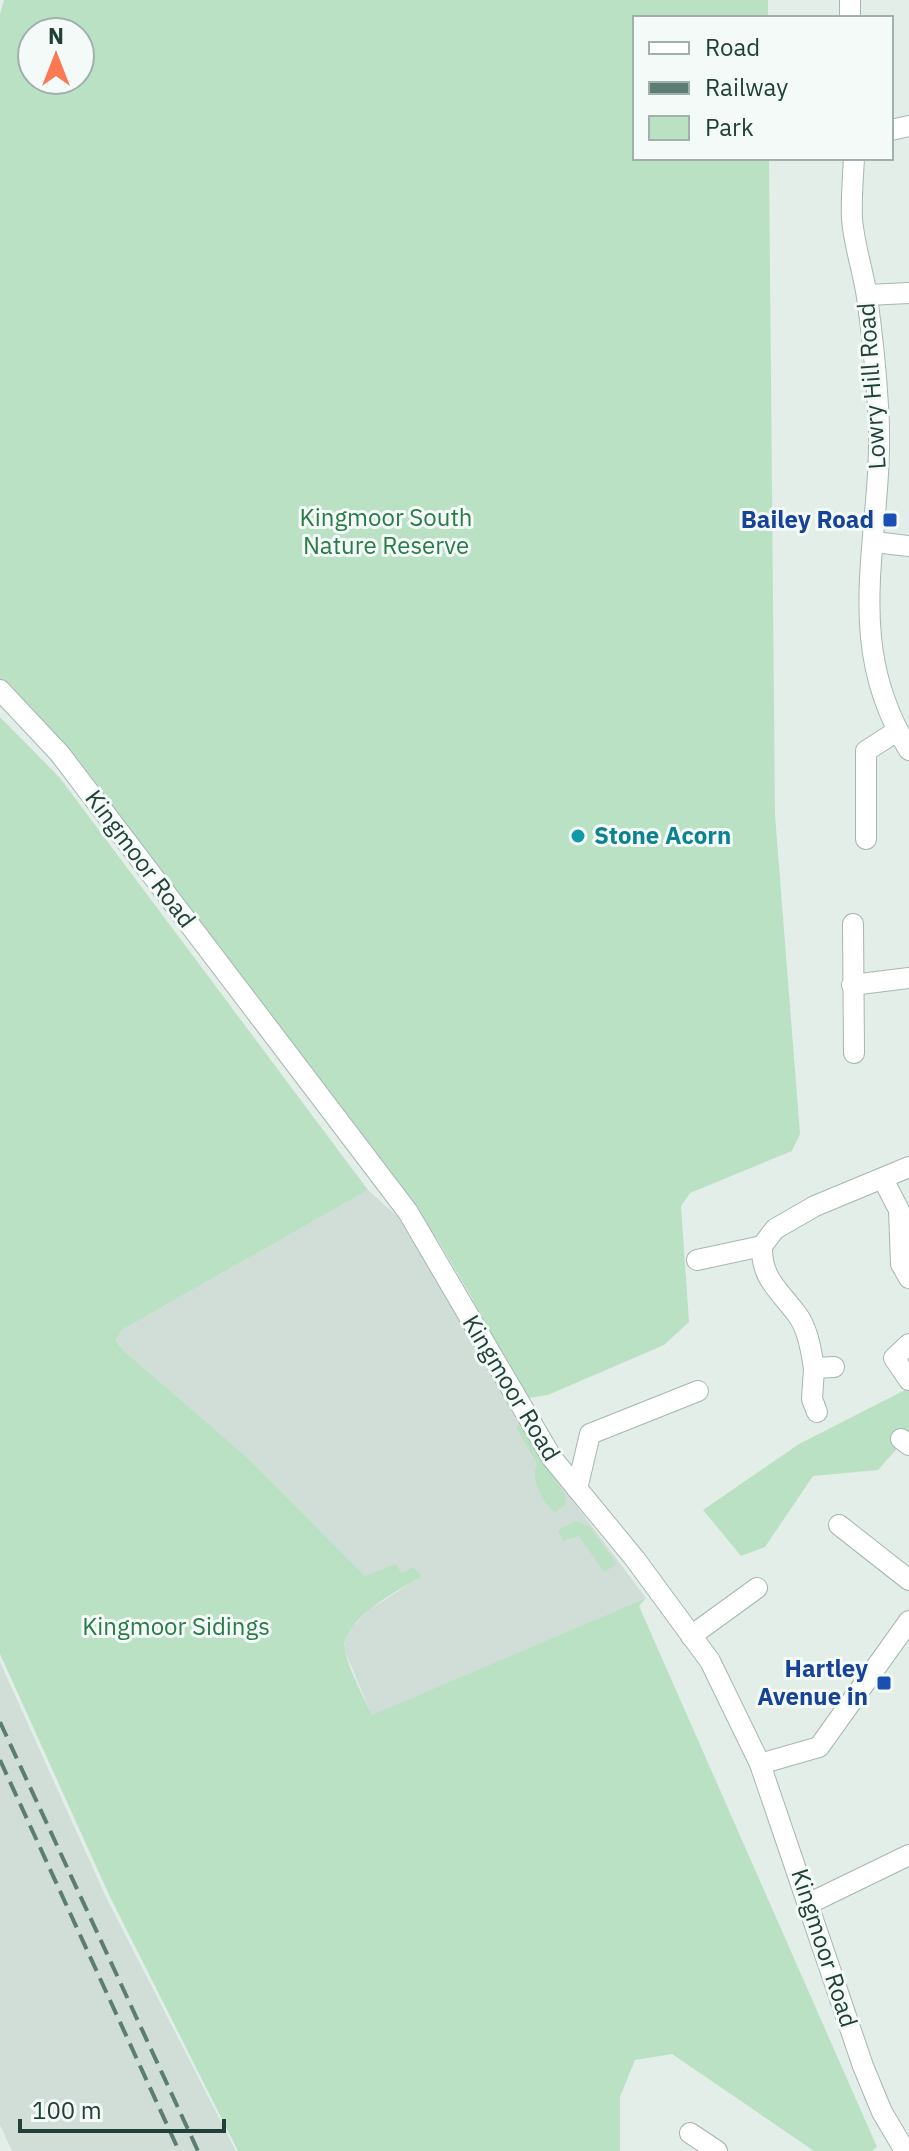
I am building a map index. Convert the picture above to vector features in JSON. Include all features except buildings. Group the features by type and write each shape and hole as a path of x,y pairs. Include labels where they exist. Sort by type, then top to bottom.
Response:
{"street":[{"name":"Lowry Hill Road","path":"854,160 853,231 867,295 879,409 874,542 867,597 873,666 888,716 909,750"},
{"path":"867,295 909,293"},
{"path":"874,542 909,546"},
{"name":"Kingmoor Road","path":"0,690 60,754 408,1212 523,1412 577,1489 710,1661 760,1764 810,1903 863,2066 882,2112 905,2151"},
{"path":"866,839 866,751 897,731"},
{"path":"853,924 854,1053"},
{"path":"852,985 909,978"},
{"path":"817,1412 812,1399 824,1368 803,1325 774,1290 761,1265 762,1246 775,1229 815,1206 858,1185 884,1181 909,1167"},
{"path":"884,1181 901,1219 900,1254 909,1278"},
{"path":"697,1260 762,1246"},
{"path":"909,1344 894,1358 909,1380"},
{"path":"577,1489 590,1434 698,1391"},
{"path":"839,1525 909,1580"},
{"path":"691,1636 757,1588"},
{"path":"760,1764 819,1747 909,1621"},
{"path":"810,1903 909,1855"},
{"path":"690,2133 717,2151"}],"shaded area":[{"path":"368,1190 398,1217 564,1489 646,1598 372,1716 344,1649 347,1632 368,1611 421,1576 402,1573 394,1565 365,1576 248,1458 123,1350 116,1339 122,1330"},
{"path":"0,1662 106,1897 236,2151 12,2151 0,2125"}],"green space":[{"name":"Kingmoor South Nature Reserve","path":"4,0 768,0 768,16 633,16 633,160 769,160 775,815 800,1134 792,1151 690,1193 681,1206 689,1322 664,1345 548,1395 528,1398 505,1370 472,1298 439,1242 243,983 0,682 0,14"},
{"name":"Kingmoor Sidings","path":"0,717 60,778 368,1190 122,1330 116,1340 123,1350 248,1458 365,1576 395,1564 402,1573 413,1567 422,1576 361,1618 346,1640 345,1651 350,1667 372,1715 646,1598 639,1606 877,2147 872,2151 814,2151 672,2054 635,2060 620,2097 620,2151 238,2151 110,1897 0,1654"},
{"path":"909,1388 909,1435 878,1470 813,1476 765,1547 741,1556 703,1510 799,1444"},
{"path":"520,1425 566,1496 565,1505 556,1512 552,1511 538,1489 535,1477 537,1464 516,1427"},
{"path":"576,1521 589,1526 617,1564 604,1572 579,1536 563,1541 558,1530"}],"railway":[{"path":"0,1722 198,2151"},
{"path":"0,1760 179,2151"}],"place":[{"name":"Bailey Road","path":"890,520"},
{"name":"Stone Acorn","path":"578,836"},
{"name":"Hartley Avenue in","path":"884,1683"}]}
